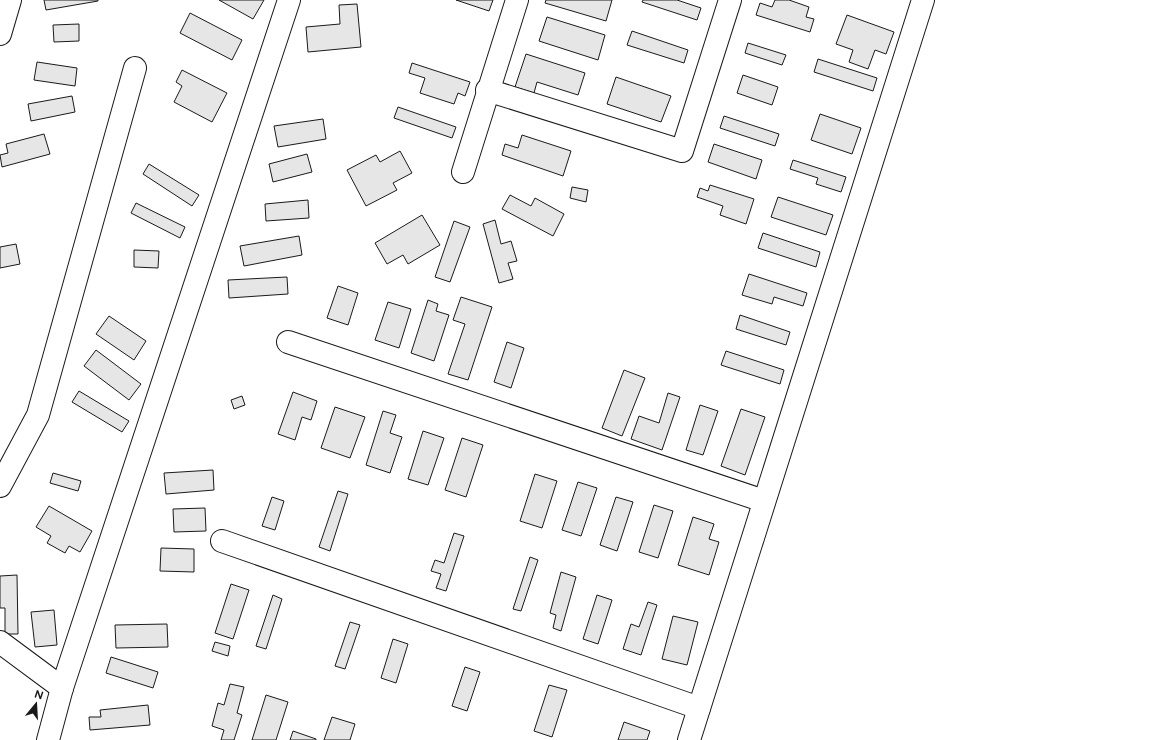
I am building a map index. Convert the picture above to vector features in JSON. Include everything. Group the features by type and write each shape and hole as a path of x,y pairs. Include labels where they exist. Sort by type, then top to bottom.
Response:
{"lane":[{"path":"0,34 10,0"},
{"path":"48,740 62,688 289,0"},
{"path":"463,172 487,90 517,0"},
{"path":"487,90 682,151 730,0"},
{"path":"689,740 923,0"},
{"path":"0,486 38,415 135,68"},
{"path":"288,342 764,501"},
{"path":"222,541 699,708"},
{"path":"0,642 62,688"}],"building":[{"path":"44,0 98,0 98,1 46,10"},
{"path":"219,0 264,0 253,19"},
{"path":"456,0 493,0 489,11"},
{"path":"546,0 612,0 606,21 545,3"},
{"path":"643,0 677,0 701,8 697,20 642,2"},
{"path":"775,0 789,0 809,7 806,17 814,19 810,32 756,15 760,3 772,7"},
{"path":"357,4 361,47 308,52 306,27 340,24 339,5"},
{"path":"190,13 242,40 232,60 180,33"},
{"path":"847,15 894,32 886,54 875,50 868,69 849,62 853,50 836,44"},
{"path":"547,17 605,35 598,60 539,41"},
{"path":"79,24 79,41 54,42 53,25"},
{"path":"632,31 688,50 684,63 627,45"},
{"path":"748,43 786,55 782,65 745,53"},
{"path":"526,54 585,73 578,95 537,82 534,93 515,87"},
{"path":"818,59 877,78 873,91 814,72"},
{"path":"37,62 77,68 75,86 34,80"},
{"path":"412,63 470,82 465,96 458,93 454,104 420,93 425,78 409,73"},
{"path":"182,70 227,93 212,122 174,102 182,86 176,82"},
{"path":"743,75 778,87 772,105 737,93"},
{"path":"616,77 671,96 661,122 607,104"},
{"path":"72,96 75,112 31,121 28,104"},
{"path":"398,107 456,127 452,138 394,118"},
{"path":"820,114 861,128 852,154 811,140"},
{"path":"724,116 779,134 775,146 720,128"},
{"path":"323,119 326,139 278,147 274,126"},
{"path":"44,134 50,154 2,167 0,155 8,153 6,144"},
{"path":"522,135 571,151 563,176 502,155 505,144 518,148"},
{"path":"714,144 762,160 756,179 708,162"},
{"path":"400,151 412,173 393,183 397,190 366,206 347,170 376,155 380,162"},
{"path":"307,154 312,172 273,182 269,164"},
{"path":"793,160 846,177 841,192 816,184 818,178 790,169"},
{"path":"149,164 199,195 192,206 143,174"},
{"path":"710,185 754,199 746,224 720,215 723,206 697,197 700,188 708,191"},
{"path":"572,187 588,190 586,202 570,198"},
{"path":"510,195 531,206 535,198 564,214 553,236 502,209"},
{"path":"778,197 833,215 826,235 771,217"},
{"path":"308,200 309,218 266,221 265,204"},
{"path":"136,203 185,227 180,238 131,213"},
{"path":"422,215 440,245 408,264 403,255 387,264 375,243"},
{"path":"495,220 501,244 511,241 517,261 508,263 513,279 499,283 483,224"},
{"path":"454,221 470,227 450,282 435,277"},
{"path":"763,233 820,252 816,267 758,248"},
{"path":"299,236 302,255 244,266 240,246"},
{"path":"16,244 20,264 0,268 0,247"},
{"path":"134,250 159,251 158,268 134,267"},
{"path":"749,274 807,293 803,306 774,297 772,304 742,295"},
{"path":"287,277 288,294 229,298 228,280"},
{"path":"338,286 358,293 348,325 327,318"},
{"path":"461,297 492,307 468,380 448,374 465,324 453,320"},
{"path":"428,300 438,304 436,311 449,315 434,361 411,353"},
{"path":"388,302 411,309 399,348 375,340"},
{"path":"740,315 790,332 786,345 736,329"},
{"path":"109,316 146,341 134,360 96,334"},
{"path":"507,342 524,348 511,388 494,382"},
{"path":"96,350 141,384 129,400 84,366"},
{"path":"726,351 784,370 780,384 721,365"},
{"path":"624,370 645,378 622,436 602,428"},
{"path":"79,391 129,421 122,432 72,402"},
{"path":"293,392 317,401 311,420 302,417 295,440 278,434"},
{"path":"668,393 680,397 662,450 631,439 639,416 659,423"},
{"path":"242,396 245,405 234,409 231,400"},
{"path":"700,405 718,411 703,455 686,450"},
{"path":"335,407 365,417 350,458 321,448"},
{"path":"741,409 765,417 745,475 721,466"},
{"path":"383,411 396,415 390,433 402,437 390,473 366,465"},
{"path":"423,431 444,438 428,485 408,479"},
{"path":"462,438 483,445 466,497 445,490"},
{"path":"213,470 214,490 166,494 164,473"},
{"path":"53,473 81,481 78,491 50,483"},
{"path":"535,474 557,481 542,528 520,521"},
{"path":"578,482 597,488 581,536 562,530"},
{"path":"338,491 348,494 330,551 319,547"},
{"path":"272,497 284,501 275,530 262,526"},
{"path":"616,497 633,502 617,551 600,545"},
{"path":"654,505 673,511 658,558 639,552"},
{"path":"49,506 92,531 80,552 69,546 65,553 47,543 51,536 36,527"},
{"path":"205,508 206,531 174,532 173,509"},
{"path":"693,517 714,524 709,539 719,542 709,575 678,565"},
{"path":"454,533 464,536 446,591 436,588 441,574 431,571 435,560 444,563"},
{"path":"161,548 194,549 194,572 160,571"},
{"path":"530,557 538,560 521,611 513,609"},
{"path":"561,572 576,577 561,631 553,628 556,615 550,613"},
{"path":"17,575 18,634 5,634 5,608 0,608 0,576"},
{"path":"231,584 249,590 233,639 215,633"},
{"path":"273,595 282,599 266,649 256,646"},
{"path":"597,595 612,600 598,644 583,639"},
{"path":"648,602 657,605 641,655 623,649 631,624 639,627"},
{"path":"54,610 57,645 35,647 31,612"},
{"path":"673,616 698,622 687,665 662,659"},
{"path":"350,622 360,625 345,669 335,666"},
{"path":"167,624 168,647 116,648 115,625"},
{"path":"393,639 408,644 396,683 381,678"},
{"path":"215,642 230,646 228,656 212,651"},
{"path":"111,657 158,672 153,688 106,673"},
{"path":"465,667 480,672 467,711 452,706"},
{"path":"230,684 244,687 237,713 242,715 234,740 221,740 224,730 212,726 218,703 224,705"},
{"path":"549,685 567,690 552,737 534,731"},
{"path":"266,695 288,702 276,740 252,740"},
{"path":"148,705 150,725 90,730 89,717 101,717 100,710"},
{"path":"332,717 355,724 350,740 324,740"},
{"path":"624,722 650,731 647,740 618,740"},
{"path":"293,731 316,739 316,740 290,740"}]}
